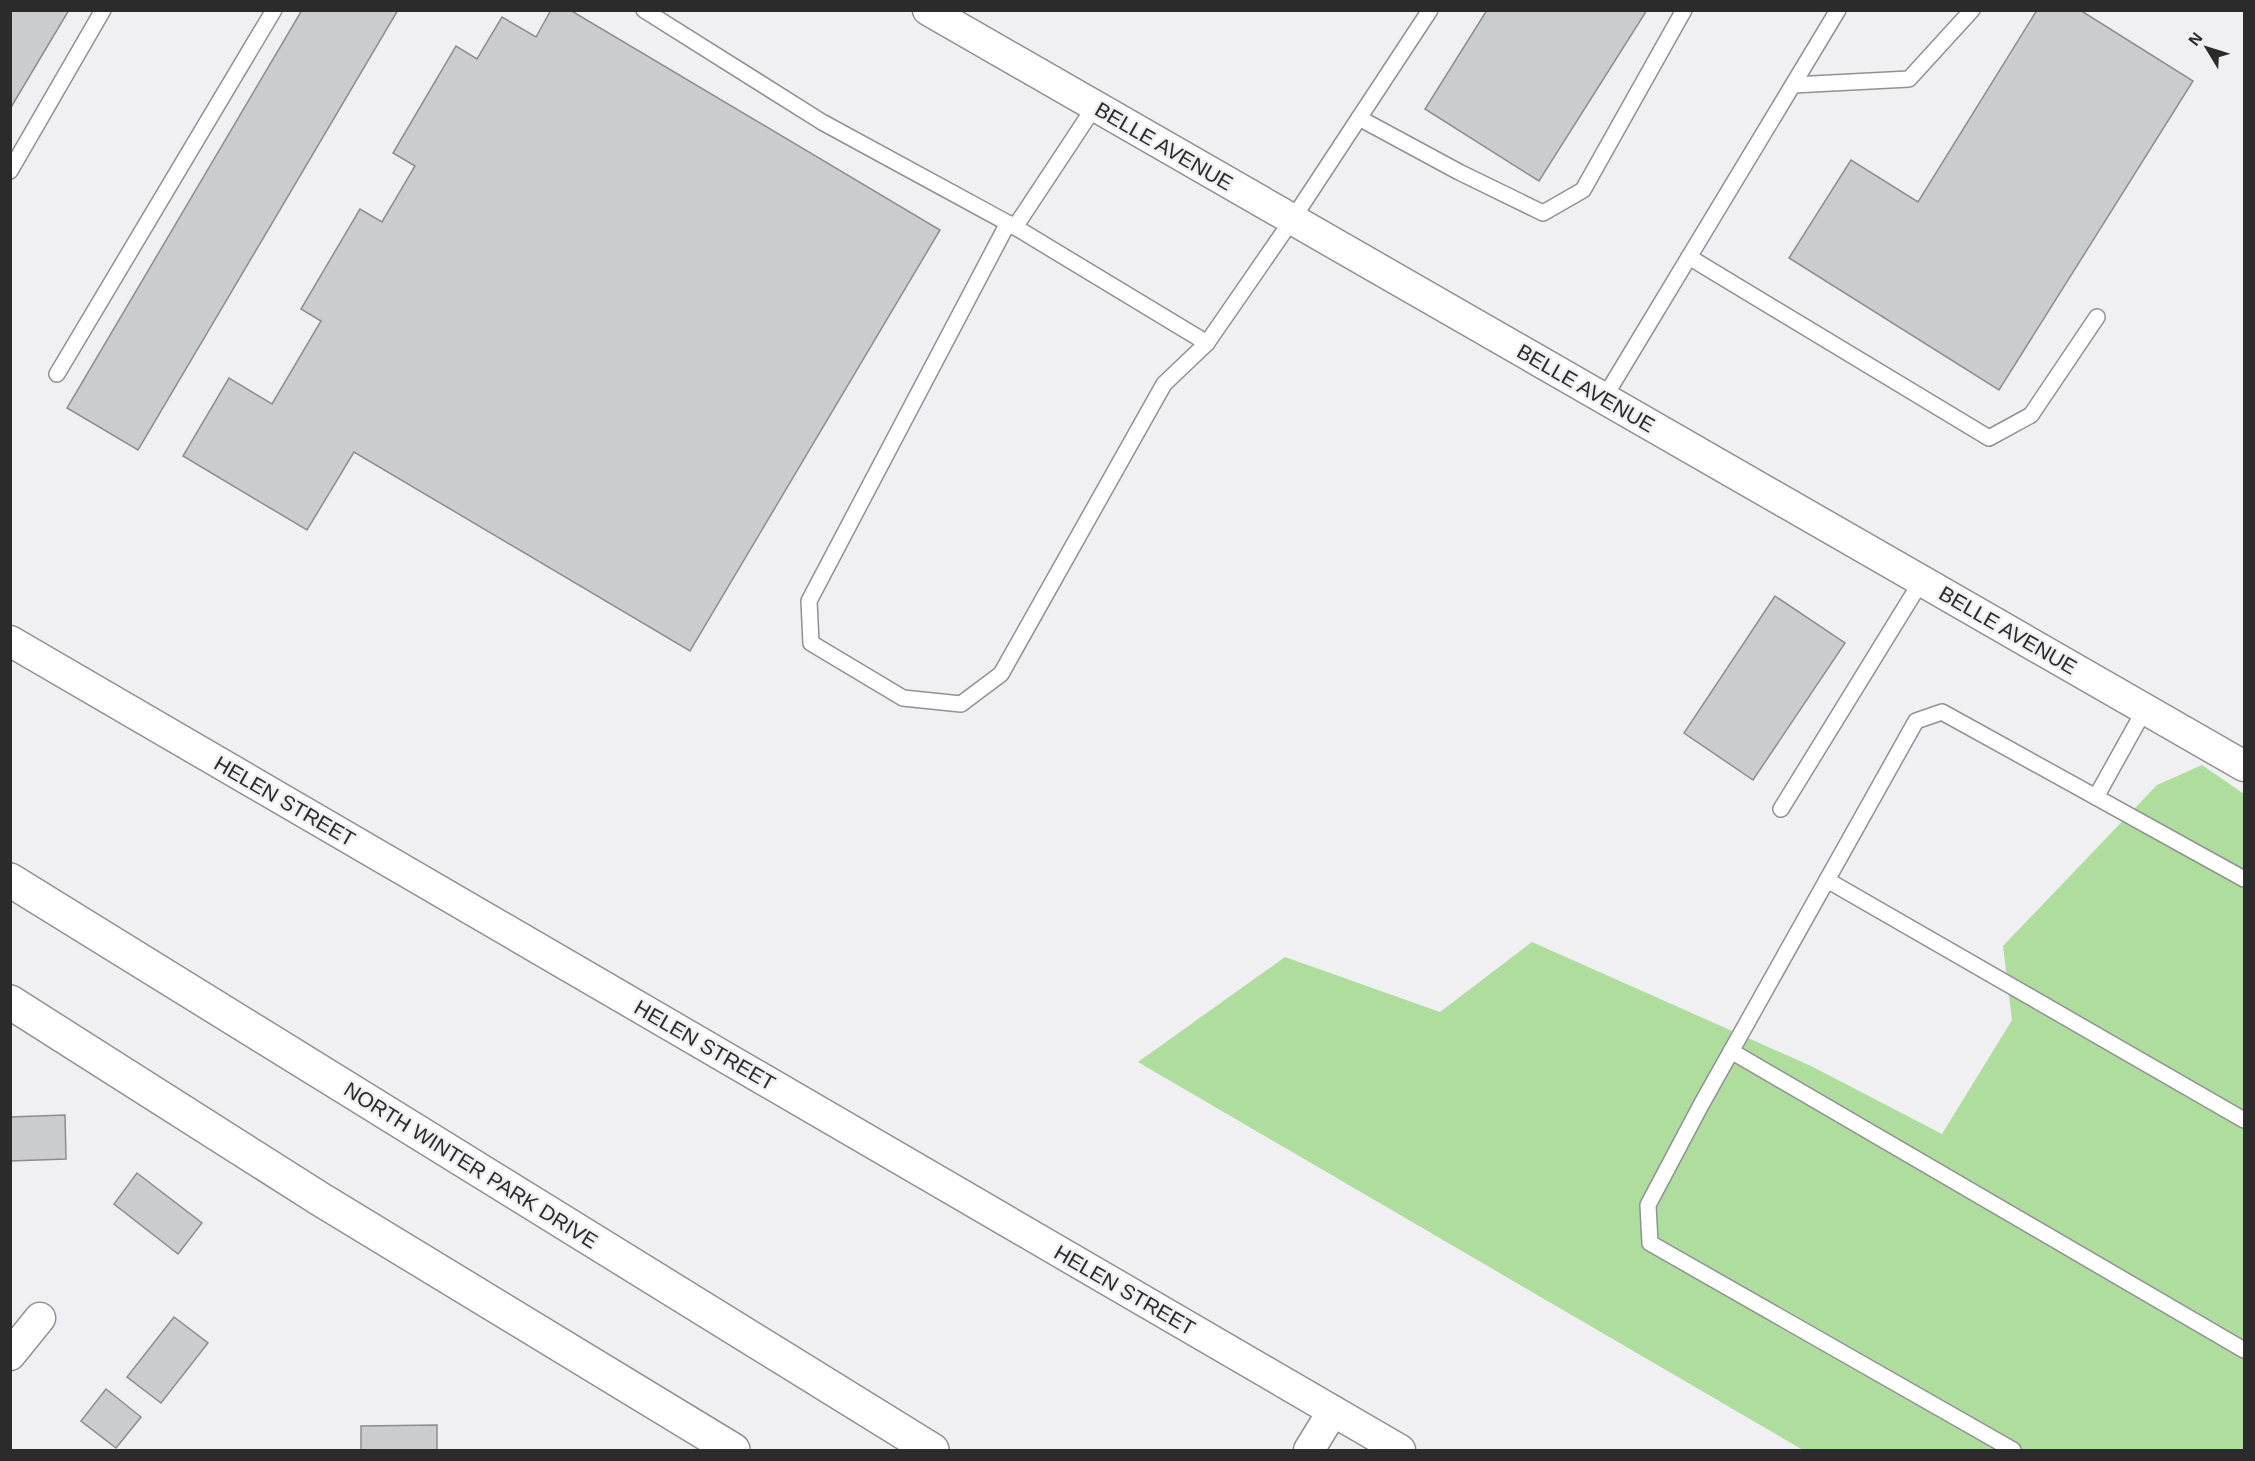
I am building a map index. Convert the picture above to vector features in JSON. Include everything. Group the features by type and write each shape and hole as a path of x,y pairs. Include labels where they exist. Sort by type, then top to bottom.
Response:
{"street":[{"name":"BELLE AVENUE","path":"928,10 2244,766"},
{"name":"HELEN STREET","path":"10,640 1400,1450"},
{"name":"NORTH WINTER PARK DRIVE","path":"10,880 932,1450"},
{"path":"10,1002 320,1199 733,1450"},
{"path":"10,1355 40,1318"},
{"path":"1309,1450 1333,1411"}],"lane":[{"path":"10,171 103,10"},
{"path":"57,374 274,10"},
{"path":"644,10 822,122 1011,225 1207,343"},
{"path":"1095,106 1011,225 808,602 811,643 903,698 961,704 1001,674 1164,384 1207,343 1292,220 1430,10"},
{"path":"1359,118 1459,172 1543,213 1583,190 1684,10"},
{"path":"1604,398 1838,10"},
{"path":"1793,85 1909,79 1972,10"},
{"path":"1689,257 1989,438 2031,415 2097,317"},
{"path":"1780,809 1922,580"},
{"path":"2096,797 2145,709"},
{"path":"2013,1450 1650,1243 1648,1205 1731,1051 1916,721 1942,712 2244,879"},
{"path":"1827,880 2244,1120"},
{"path":"1731,1051 2244,1350"}],"green space":[{"path":"2202,765 2244,794 2244,1450 1803,1450 1138,1062 1285,957 1440,1012 1532,942 1811,1066 1942,1134 2012,1020 2003,946 2157,785"}],"building":[{"path":"10,10 69,10 10,109"},
{"path":"302,10 398,10 138,450 67,408"},
{"path":"551,10 570,10 940,230 690,651 354,452 307,530 183,456 229,378 272,404 321,321 301,309 360,209 382,222 415,166 393,153 456,46 477,59 502,17 536,37"},
{"path":"1487,10 1647,10 1539,181 1425,109"},
{"path":"2037,10 2080,10 2193,81 1999,390 1789,258 1851,160 1918,202"},
{"path":"1775,596 1845,643 1753,780 1684,733"},
{"path":"65,1115 66,1159 10,1161 10,1117"},
{"path":"137,1173 202,1223 178,1254 114,1204"},
{"path":"174,1317 208,1343 161,1403 127,1377"},
{"path":"106,1389 141,1417 116,1448 81,1421"},
{"path":"437,1425 437,1450 361,1450 361,1426"}]}
